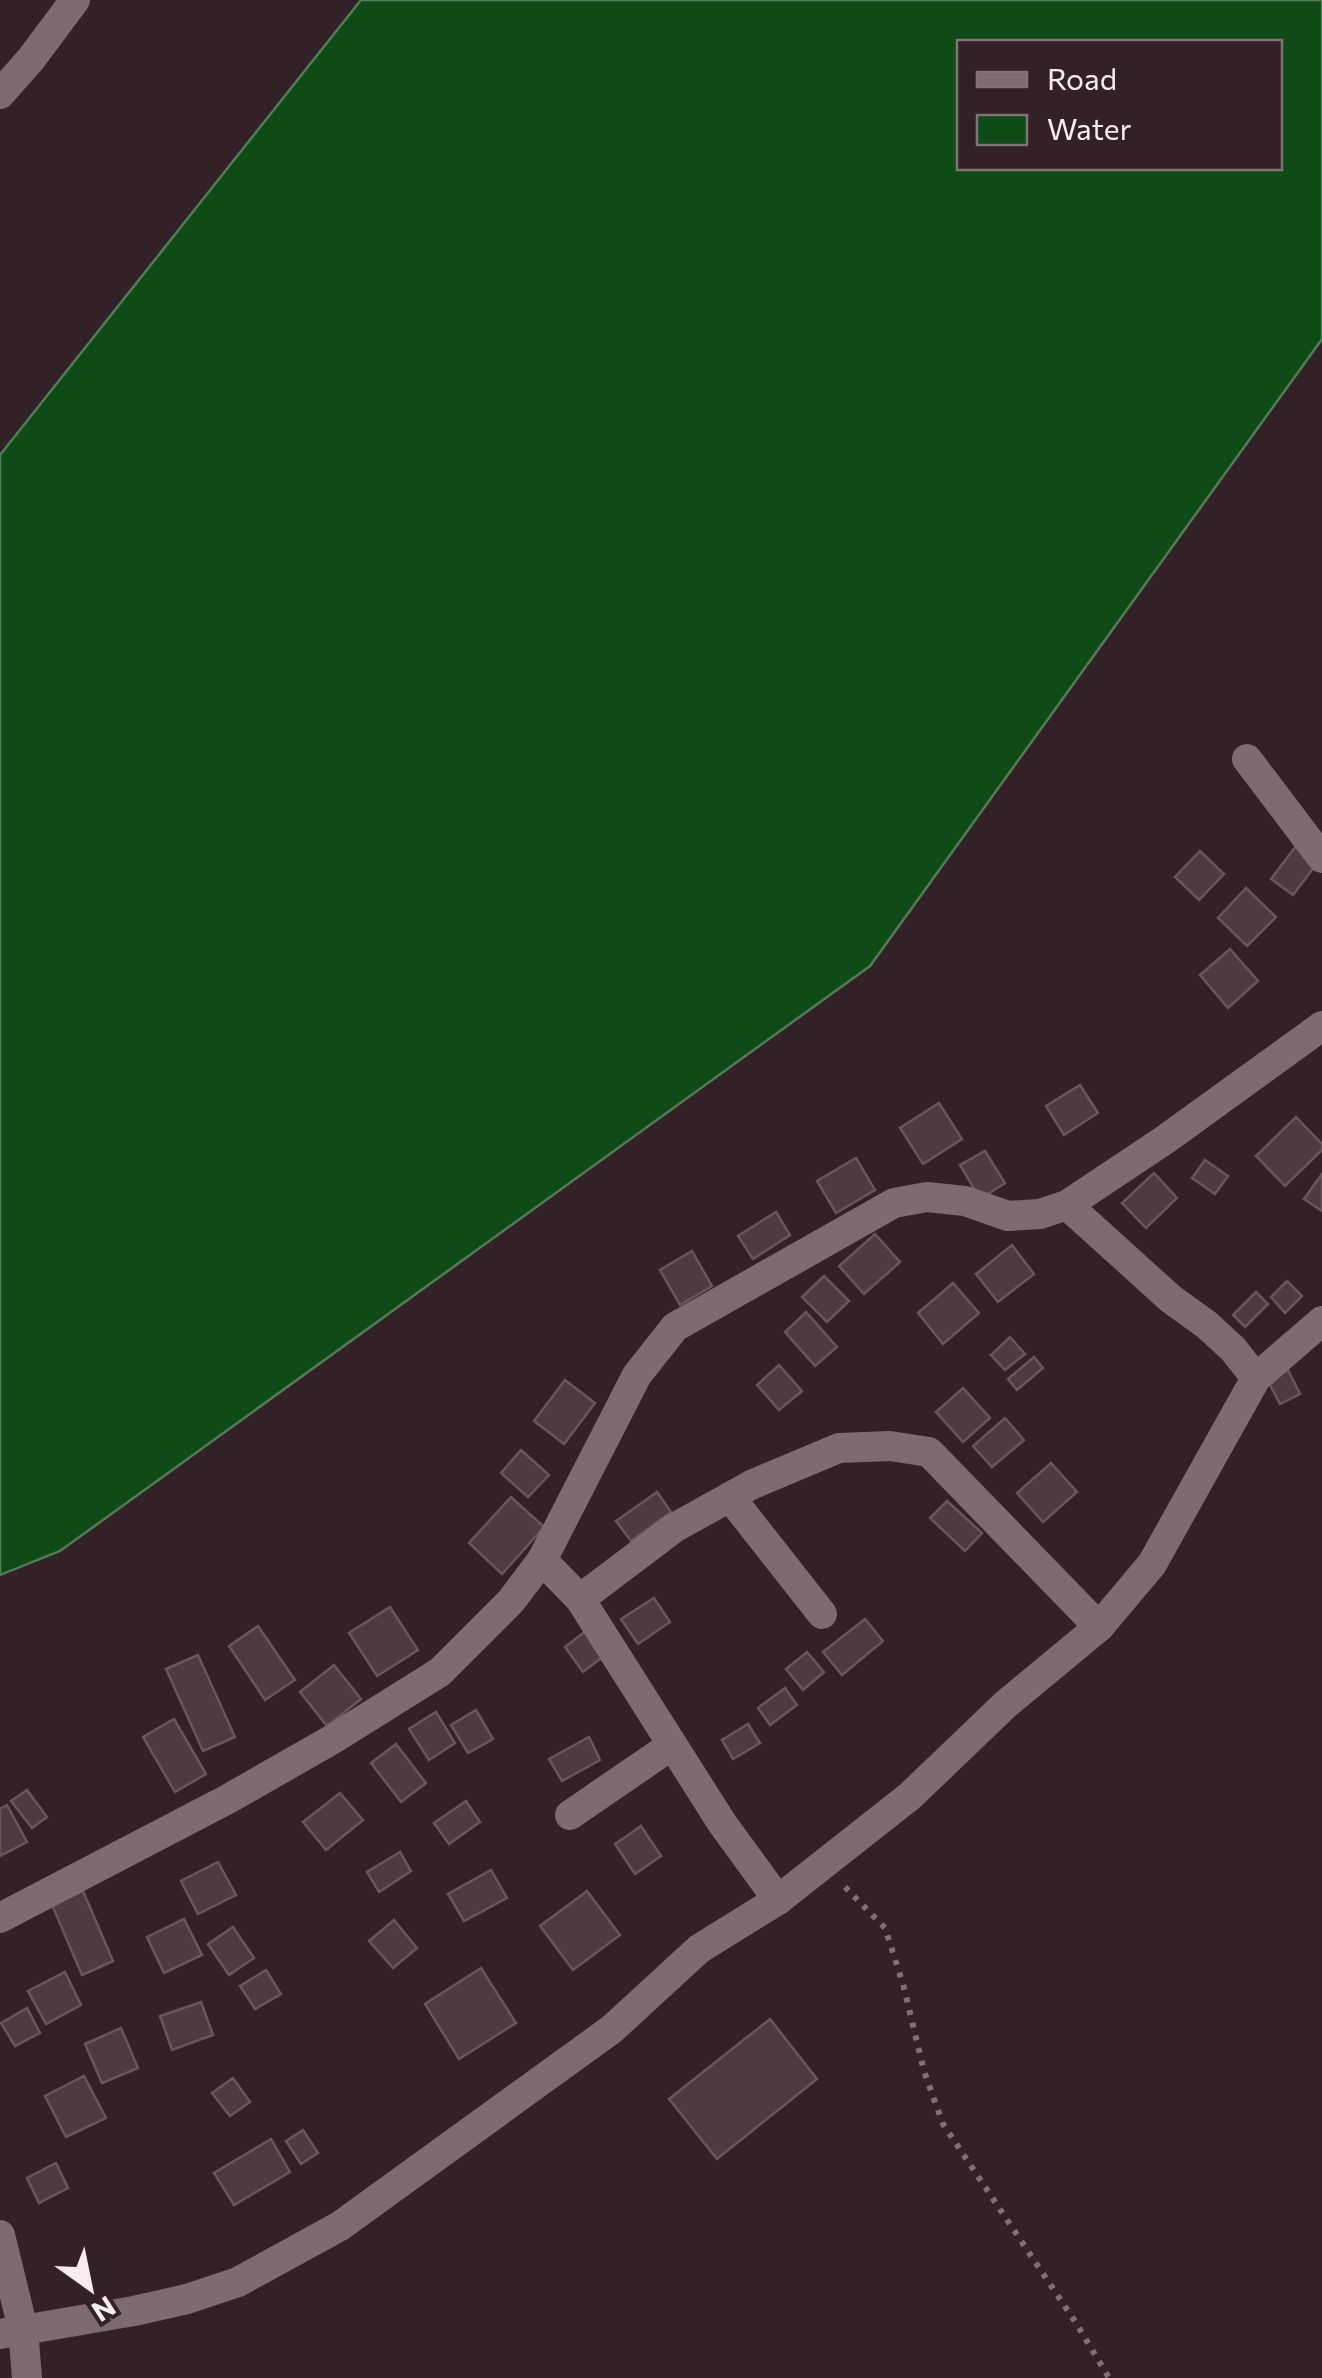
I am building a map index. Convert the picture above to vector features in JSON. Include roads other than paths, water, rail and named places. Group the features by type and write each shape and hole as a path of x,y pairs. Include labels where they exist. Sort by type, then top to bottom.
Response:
{"street":[{"path":"0,94 31,60 75,0"},
{"path":"1247,758 1322,858"},
{"path":"0,1918 228,1798 440,1672 511,1600 542,1560 637,1374 675,1327 894,1203 928,1197 965,1200 1008,1216 1040,1214 1067,1205 1322,1026"},
{"path":"1067,1205 1172,1299 1207,1325 1256,1378"},
{"path":"12,2331 187,2300 238,2282 340,2226 612,2028 700,1949 778,1900 910,1796 1006,1704 1098,1627 1152,1564 1256,1378 1322,1321"},
{"path":"580,1600 674,1528 753,1484 839,1448 890,1446 929,1452 1098,1627"},
{"path":"730,1497 822,1614"},
{"path":"542,1560 580,1600 722,1823 778,1900"},
{"path":"570,1814 672,1745"},
{"path":"0,2234 12,2331 27,2378"}],"water":[{"path":"361,0 1322,0 1322,339 870,966 60,1551 0,1575 0,455"}]}
